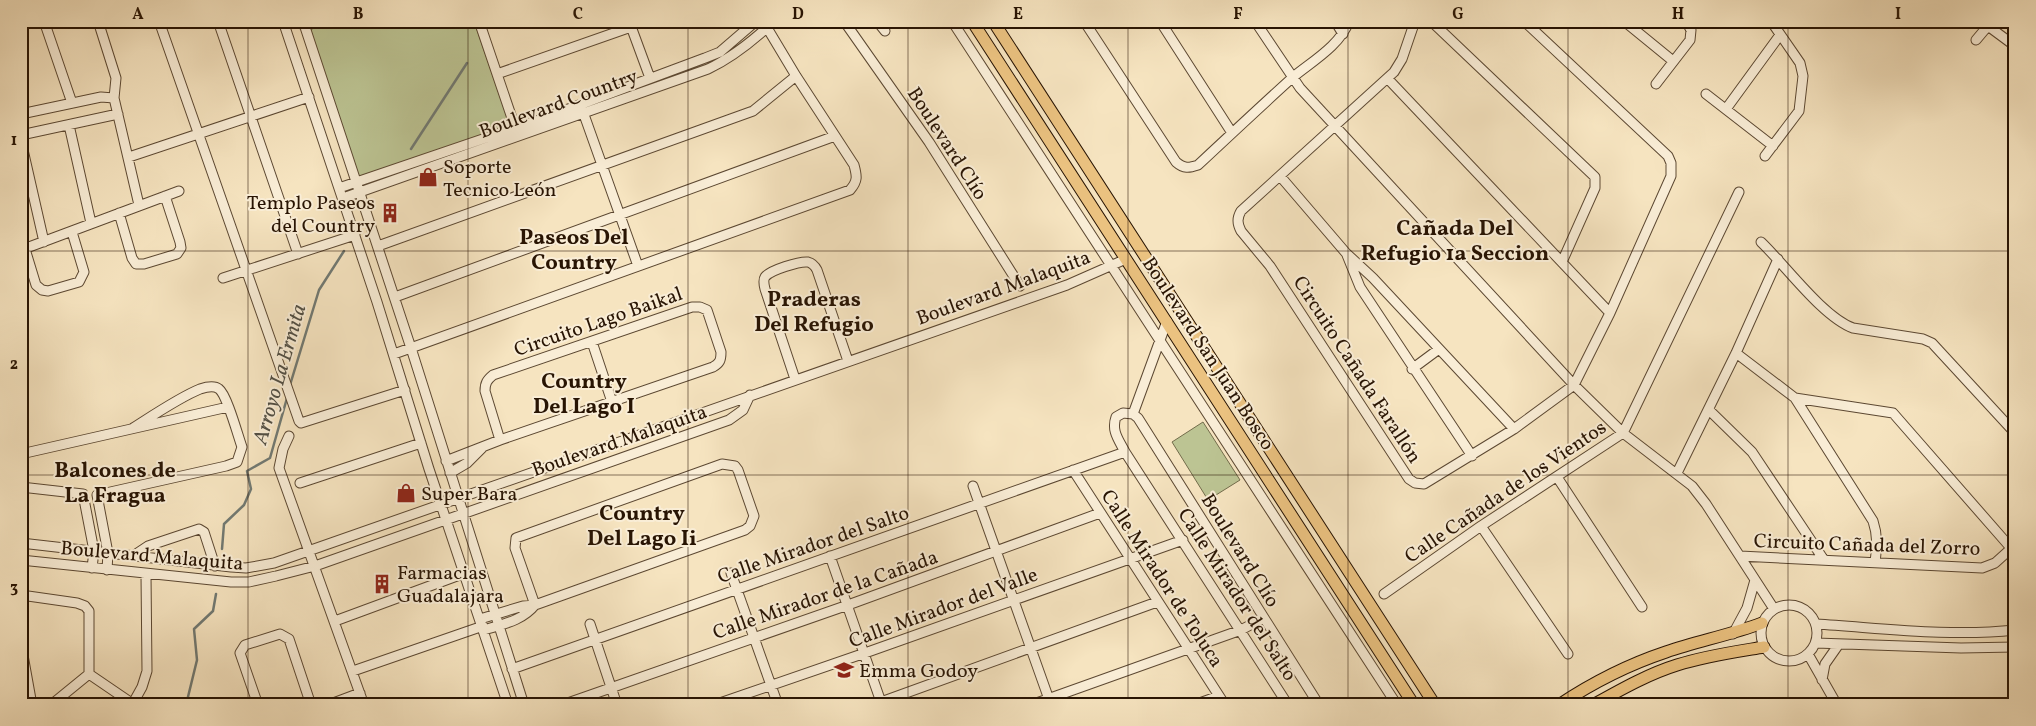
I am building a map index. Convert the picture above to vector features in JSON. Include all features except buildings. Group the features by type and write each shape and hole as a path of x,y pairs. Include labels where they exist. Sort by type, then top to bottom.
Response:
{"main road":[{"name":"Boulevard San Juan Bosco","path":"972,21 1414,705"},
{"name":"Boulevard San Juan Bosco","path":"993,21 1435,705"},
{"path":"1186,350 1200,341"},
{"path":"1559,705 1590,685 1642,660 1733,634 1762,623"},
{"path":"1593,705 1619,690 1674,665 1699,658 1764,646"}],"street":[{"path":"44,21 72,103"},
{"path":"98,21 116,78 114,98 139,205"},
{"path":"159,21 297,417 301,423 405,390"},
{"path":"218,21 298,254"},
{"path":"283,21 343,198 421,443 508,705"},
{"path":"318,21 303,24 357,181 524,705"},
{"path":"491,21 480,24 514,127"},
{"name":"Boulevard Country","path":"339,188 580,104 720,52 756,21"},
{"name":"Boulevard Country","path":"343,198 708,69 724,62 765,25 774,21"},
{"name":"Boulevard Clío","path":"844,21 929,142 1020,286"},
{"path":"877,21 885,31"},
{"path":"952,21 1397,705"},
{"path":"1084,21 1176,162 1182,167 1190,168 1198,165 1343,34 1349,21"},
{"path":"1160,21 1232,134"},
{"path":"1255,21 1293,78 1334,126 1574,385 1623,433 1692,486 1706,504 1774,609"},
{"path":"1335,21 1343,34"},
{"name":"Circuito Cañada Farallón","path":"1415,21 1399,66 1241,211 1238,217 1238,224 1270,266 1408,479 1415,483 1424,484 1514,429 1574,385 1610,313 1671,176 1671,163 1668,156 1524,21"},
{"path":"1431,21 1595,177 1595,188 1562,262"},
{"path":"1624,21 1673,61"},
{"path":"1656,84 1690,40 1691,30 1686,21"},
{"path":"1765,156 1799,111 1802,85 1800,63 1771,21"},
{"path":"497,74 630,24 650,78"},
{"path":"1976,40 1990,24 2015,46"},
{"path":"394,354 850,190 856,183 857,174 854,165 765,25"},
{"path":"1726,109 1780,35"},
{"path":"378,246 754,111 796,76"},
{"path":"1388,78 1610,313"},
{"path":"1706,94 1773,146"},
{"path":"21,102 23,114 101,97 114,98"},
{"path":"128,157 309,97"},
{"path":"580,104 638,266"},
{"path":"21,135 118,114"},
{"path":"69,125 91,223"},
{"path":"394,297 835,136"},
{"path":"21,142 44,242"},
{"path":"1280,176 1346,253 1373,278 1514,429"},
{"path":"72,232 84,272 79,282 42,290 36,285 23,249 179,191"},
{"name":"Calle Cañada de los Vientos","path":"1384,594 1482,526 1623,433 1739,192"},
{"path":"119,213 132,258 136,264 144,264 177,254 180,242 165,196"},
{"path":"223,278 355,235"},
{"path":"1761,242 1829,313 1845,325 1853,328 1922,339 1932,343 2015,433"},
{"path":"1346,253 1360,286 1412,369 1472,456"},
{"name":"Boulevard Malaquita","path":"21,543 215,566 246,568 274,563 1067,285 1126,259"},
{"path":"1677,473 1736,353 1778,259"},
{"path":"795,379 764,282 766,276 781,268 800,262 814,265 848,361"},
{"name":"Circuito Lago Baikal","path":"446,461 500,440 713,367 718,364 721,352 707,310 700,307 692,307 493,375 487,380 485,391 500,440"},
{"path":"1132,414 1167,321"},
{"path":"592,342 612,402"},
{"path":"1412,369 1439,349"},
{"path":"1736,353 1795,398 1873,521 1878,544 1875,562"},
{"path":"107,570 108,553 97,494 237,462 242,447 219,388 208,387 199,389 133,428"},
{"name":"Boulevard Malaquita","path":"21,560 146,574 249,582 315,566 729,420 743,410 750,395"},
{"path":"1795,398 1893,413 2013,546"},
{"path":"21,454 228,407"},
{"path":"1708,410 1752,452 1824,560"},
{"name":"Calle Mirador del Salto","path":"1132,414 1123,413 1116,417 1114,432 1288,705"},
{"name":"Boulevard Clío","path":"1132,414 1138,418 1319,705"},
{"path":"289,436 283,449 279,468 364,705"},
{"path":"300,483 421,443"},
{"name":"Circuito Lago Baikal","path":"450,473 466,463 484,447"},
{"name":"Calle Mirador del Salto","path":"512,669 1125,452"},
{"path":"353,671 482,625 495,615 535,604 745,530 750,526 754,516 738,470 735,466 722,464 516,538 515,548 535,604"},
{"name":"Calle Mirador de Toluca","path":"1073,470 1225,705"},
{"path":"1557,477 1642,607"},
{"path":"973,486 1050,702"},
{"path":"21,487 84,494 94,551 92,568"},
{"name":"Calle Mirador de la Cañada","path":"562,705 997,552 1100,513"},
{"path":"1482,526 1568,654"},
{"path":"133,556 148,546 199,529 204,532 209,542 215,566"},
{"name":"Calle Mirador del Valle","path":"714,705 1183,540"},
{"name":"Circuito Cañada del Zorro","path":"1740,556 1982,568 1995,563 2013,546"},
{"path":"830,556 882,703 1157,602"},
{"path":"335,621 465,573"},
{"path":"731,573 778,705"},
{"path":"89,674 132,704 142,687 147,671 146,574"},
{"path":"1733,634 1747,608 1755,580"},
{"path":"21,595 77,603 85,606 89,611 89,674 51,705"},
{"path":"482,625 499,626 528,613 535,604"},
{"path":"1783,605 1799,607 1811,615 1816,624 1816,643 1808,654 1793,661 1784,661 1776,658 1764,646 1760,635 1762,623 1774,609 1783,605"},
{"path":"1031,705 1050,702 1241,630 1263,618"},
{"path":"590,624 617,705"},
{"path":"1816,624 1958,632 2015,630"},
{"path":"258,705 240,653 245,646 280,634 290,639 311,705"},
{"path":"1816,643 1980,648 2015,646"},
{"path":"21,644 32,705"},
{"path":"1822,680 1825,664 1840,644"},
{"path":"1808,654 1837,705"},
{"path":"328,705 360,693"},
{"path":"1194,705 1219,696"}],"green space":[{"path":"335,21 474,21 510,126 359,178 309,30"},
{"path":"1203,422 1240,480 1208,500 1172,442"}],"waterway":[{"name":"Arroyo La Ermita","path":"411,149 467,63"},
{"name":"Arroyo La Ermita","path":"290,385 319,290 344,251"},
{"name":"Arroyo La Ermita","path":"222,549 224,524 244,505 251,489 247,471 270,458 287,398"},
{"name":"Arroyo La Ermita","path":"186,705 197,660 194,629 213,611 216,594"}],"place":[{"name":"Soporte Tecnico León","path":"428,177"},
{"name":"Templo Paseos del Country","path":"390,213"},
{"name":"Super Bara","path":"406,493"},
{"name":"Farmacias Guadalajara","path":"382,584"},
{"name":"Emma Godoy","path":"844,670"}],"district":[{"name":"Cañada Del Refugio 1a Seccion","path":"1455,240"},
{"name":"Paseos Del Country","path":"574,248"},
{"name":"Praderas Del Refugio","path":"814,310"},
{"name":"Country Del Lago I","path":"584,392"},
{"name":"Balcones de La Fragua","path":"115,482"},
{"name":"Country Del Lago Ii","path":"642,524"}]}
